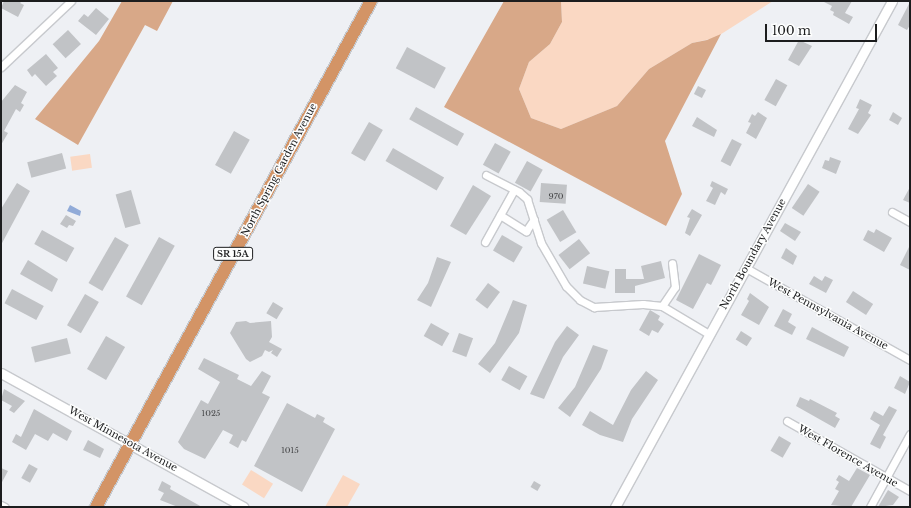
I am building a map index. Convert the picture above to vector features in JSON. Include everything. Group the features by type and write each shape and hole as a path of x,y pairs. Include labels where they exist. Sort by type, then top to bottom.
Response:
{"highway":[{"name":"North Spring Garden Avenue","path":"96,507 371,1"}],"street":[{"path":"1,67 71,1"},
{"name":"North Boundary Avenue","path":"615,507 892,1"},
{"path":"486,175 527,199 541,243 566,286 580,300 594,307 643,304 662,306 709,334"},
{"path":"485,242 514,190"},
{"path":"892,212 910,222"},
{"path":"500,215 526,231 534,219"},
{"path":"662,306 675,288 672,263"},
{"name":"West Pennsylvania Avenue","path":"746,268 910,360"},
{"name":"West Minnesota Avenue","path":"1,373 131,443 244,507"},
{"name":"West Florence Avenue","path":"787,421 910,491"},
{"path":"870,507 910,434"},
{"path":"1,505 5,507"}],"shaded area":[{"path":"122,1 173,1 157,31 145,25 78,145 35,119 99,41"},
{"path":"504,1 561,1 562,22 550,44 529,62 519,89 531,118 561,129 617,106 649,69 692,43 707,40 721,34 665,141 682,194 666,226 444,107"},
{"path":"561,1 773,1 715,38 692,43 649,69 617,106 561,129 531,118 519,89 529,62 550,44 562,22"},
{"path":"90,154 92,168 72,171 70,157"},
{"path":"251,470 273,484 264,498 242,484"},
{"path":"343,475 360,484 347,507 325,507"}],"water":[{"path":"70,205 81,211 80,216 67,211"}],"building":[{"path":"4,1 22,1 20,3 24,5 18,17 1,8"},
{"path":"822,1 852,1 845,13 853,17 849,24 833,15 834,12 830,10 832,6"},
{"path":"910,2 910,25 907,30 898,25"},
{"path":"96,8 109,19 96,35 78,21 84,14 88,17"},
{"path":"68,30 81,44 66,58 53,44"},
{"path":"799,40 812,46 799,66 788,60"},
{"path":"407,47 446,68 435,89 396,68"},
{"path":"46,54 58,68 53,72 57,76 46,86 35,74 32,77 27,70"},
{"path":"776,79 787,85 776,106 764,100"},
{"path":"15,85 27,92 21,103 24,105 20,112 16,109 4,131 8,133 1,145 1,102"},
{"path":"698,86 706,90 702,98 694,94"},
{"path":"860,99 872,105 868,113 871,115 858,134 848,129 859,109 856,108"},
{"path":"416,107 464,134 457,146 409,119"},
{"path":"758,112 767,118 756,139 746,133 751,123 748,122 752,114 755,116"},
{"path":"893,112 902,118 898,125 889,120"},
{"path":"697,117 717,130 714,137 692,126"},
{"path":"369,122 383,130 365,161 351,153"},
{"path":"234,131 250,140 231,174 215,165"},
{"path":"732,139 742,144 730,166 721,161"},
{"path":"495,143 511,152 499,174 483,165"},
{"path":"393,148 444,178 437,190 386,161"},
{"path":"62,153 66,168 31,178 27,162"},
{"path":"830,157 841,161 836,174 822,168 825,160 829,161"},
{"path":"527,161 543,170 531,192 515,183"},
{"path":"712,181 728,189 725,195 721,192 715,205 706,201 713,188 710,186"},
{"path":"17,183 30,191 1,245 1,209"},
{"path":"541,183 567,185 566,204 540,202"},
{"path":"808,184 820,192 803,216 792,208"},
{"path":"473,185 491,196 466,235 450,226"},
{"path":"910,187 910,203 903,200"},
{"path":"131,190 141,224 125,228 116,194"},
{"path":"692,209 702,215 690,236 685,233 690,218 687,217"},
{"path":"563,210 576,232 560,242 547,220"},
{"path":"66,215 76,221 73,226 69,225 67,228 60,224"},
{"path":"785,223 801,232 795,241 780,231"},
{"path":"876,229 892,238 884,252 863,240 868,230 874,233"},
{"path":"42,230 74,248 67,262 34,244"},
{"path":"502,235 523,247 514,263 493,251"},
{"path":"115,237 129,245 102,291 88,283"},
{"path":"159,237 175,246 142,305 126,296"},
{"path":"579,239 590,253 570,269 559,255"},
{"path":"910,245 910,270 900,265"},
{"path":"786,248 797,256 793,265 781,258"},
{"path":"699,254 721,265 711,285 707,283 693,309 676,300"},
{"path":"437,257 451,262 431,307 417,300 428,283"},
{"path":"28,260 58,279 52,292 20,274"},
{"path":"661,261 665,278 635,286 635,293 615,293 615,269 626,269 626,279 644,279 641,266"},
{"path":"587,266 609,271 605,289 583,284"},
{"path":"814,276 822,281 825,276 833,280 826,293 809,284"},
{"path":"488,283 500,292 487,309 475,300"},
{"path":"12,289 44,306 36,320 4,303"},
{"path":"853,291 873,304 866,315 846,302"},
{"path":"750,293 769,307 759,325 741,315 749,301 747,299"},
{"path":"85,294 99,302 81,333 67,325"},
{"path":"513,300 527,305 519,333 490,373 478,364 495,343"},
{"path":"273,302 283,308 277,319 266,313"},
{"path":"783,309 792,314 788,322 796,327 792,335 774,326"},
{"path":"650,310 660,316 658,320 664,324 658,333 652,330 649,336 639,330"},
{"path":"246,321 250,323 271,321 272,337 269,342 282,349 277,357 271,353 273,350 269,352 265,350 262,356 250,362 246,359 230,333 236,322"},
{"path":"431,323 449,333 442,346 424,336"},
{"path":"567,326 579,335 563,357 544,399 530,394 555,342"},
{"path":"812,327 849,347 844,357 806,339"},
{"path":"741,331 752,338 747,346 736,339"},
{"path":"459,333 473,338 466,357 452,352"},
{"path":"106,336 125,347 106,380 87,369"},
{"path":"67,338 71,354 35,362 31,347"},
{"path":"593,345 608,350 601,369 570,417 558,408 575,387"},
{"path":"204,358 239,375 237,379 251,386 262,371 271,376 262,393 270,397 246,442 242,440 238,448 229,443 233,435 223,430 205,459 184,449 178,442 201,400 208,404 220,382 198,369"},
{"path":"509,366 527,376 520,390 501,380"},
{"path":"646,371 658,380 632,419 623,442 600,435 582,425 590,411 613,425 631,390"},
{"path":"900,376 910,382 905,394 894,388"},
{"path":"4,389 25,401 14,413 9,410 12,406 1,400"},
{"path":"800,397 809,401 810,399 837,413 835,416 840,419 835,428 796,406"},
{"path":"287,403 315,418 317,414 325,418 323,422 335,429 302,492 254,466"},
{"path":"889,406 897,410 883,435 886,437 880,449 870,444 880,425 870,419 874,411 883,416"},
{"path":"34,409 72,431 67,441 53,433 48,441 35,434 26,450 12,442 16,434 21,437"},
{"path":"779,436 791,443 783,458 770,451"},
{"path":"88,440 104,449 100,458 83,450"},
{"path":"29,464 38,469 30,483 21,478"},
{"path":"1,468 8,471 1,484"},
{"path":"857,468 870,475 851,507 831,505 839,491 835,489 839,482 836,480 839,475 849,481"},
{"path":"162,481 171,486 170,489 202,507 178,507 160,500 164,493 158,490"},
{"path":"534,481 541,485 537,491 530,487"},
{"path":"888,490 899,497 893,505 878,507"}]}
